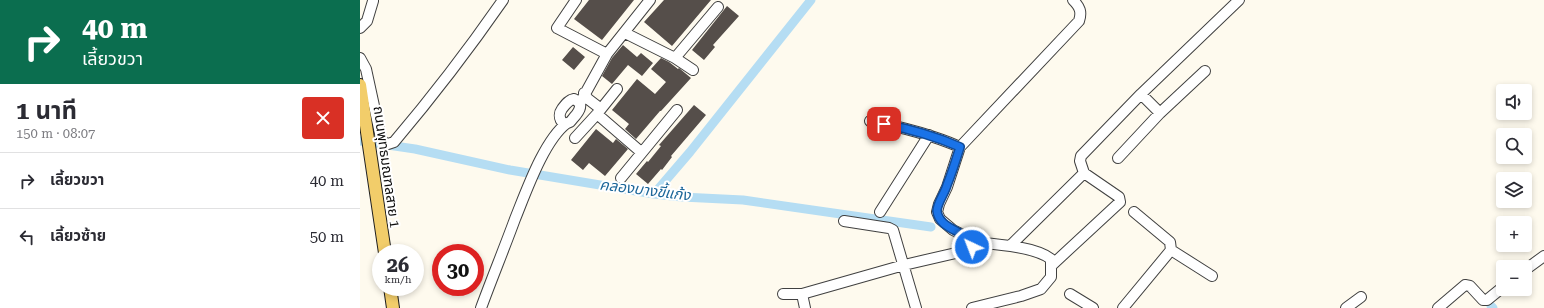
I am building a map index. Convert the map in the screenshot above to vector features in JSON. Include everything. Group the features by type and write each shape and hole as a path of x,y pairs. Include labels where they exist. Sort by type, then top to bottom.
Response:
{"main road":[{"name":"ถนนพุทธมณฑลสาย 1","path":"360,85 384,244"},
{"path":"391,296 393,308"}],"street":[{"path":"360,58 366,69 381,138 384,143 388,144 394,142 439,89 503,0"},
{"path":"576,0 558,28 607,54"},
{"path":"562,123 571,121 579,110 580,98 607,54 650,0"},
{"path":"972,308 1022,296 1041,289 1051,277 1051,258 1046,255 1011,246 972,242 969,238 949,227 940,219 937,212 960,147 1079,21 1081,15 1080,7 1073,0"},
{"path":"1052,265 1120,202 1119,197 1084,173 1080,161 1081,156 1141,94 1239,0"},
{"path":"360,28 366,21 373,1"},
{"path":"675,58 718,7"},
{"path":"625,33 675,58 693,70"},
{"path":"1118,158 1160,113 1206,71"},
{"path":"575,138 599,112 617,89"},
{"path":"1141,94 1160,113"},
{"path":"481,308 525,195 544,154 562,123 559,113 567,102 580,98 588,99 599,112 642,152"},
{"path":"621,178 677,110"},
{"path":"870,121 911,129 960,147"},
{"path":"880,212 929,135"},
{"path":"1011,246 1084,173"},
{"path":"1123,308 1171,250 1170,242 1134,212"},
{"path":"844,221 890,228 893,230 916,308"},
{"path":"783,294 802,294 904,265 969,250 972,247 972,242"},
{"path":"1171,250 1212,276"},
{"path":"1532,265 1544,256"},
{"path":"1438,308 1466,285 1470,286 1483,300 1487,300 1496,293"},
{"path":"802,294 805,308"},
{"path":"1070,294 1093,308"},
{"path":"1346,308 1361,297"}],"building":[{"path":"589,0 634,0 602,40 574,19"},
{"path":"664,0 711,0 672,46 644,22"},
{"path":"727,6 739,16 713,45 715,47 704,60 692,50"},
{"path":"623,45 637,57 641,53 653,63 642,76 628,65 612,84 602,76 612,58"},
{"path":"573,47 585,57 574,70 562,60"},
{"path":"661,58 678,69 679,68 691,78 636,139 625,129 629,124 612,110 637,79 655,94 666,82 651,69"},
{"path":"694,105 706,115 671,156 672,157 662,170 661,169 648,184 636,174 647,161 648,162 661,146 659,145"},
{"path":"596,129 613,143 616,139 628,149 605,176 589,163 583,170 571,160"}],"waterway":[{"path":"654,194 690,152 811,0"},
{"name":"คลองบางขี้แก้ง","path":"360,141 415,149 510,170 654,194 743,200 931,227"}],"route":[{"path":"884,124 911,129 941,138 960,147 937,212 940,219 953,230 969,238 972,242 972,247"}]}
